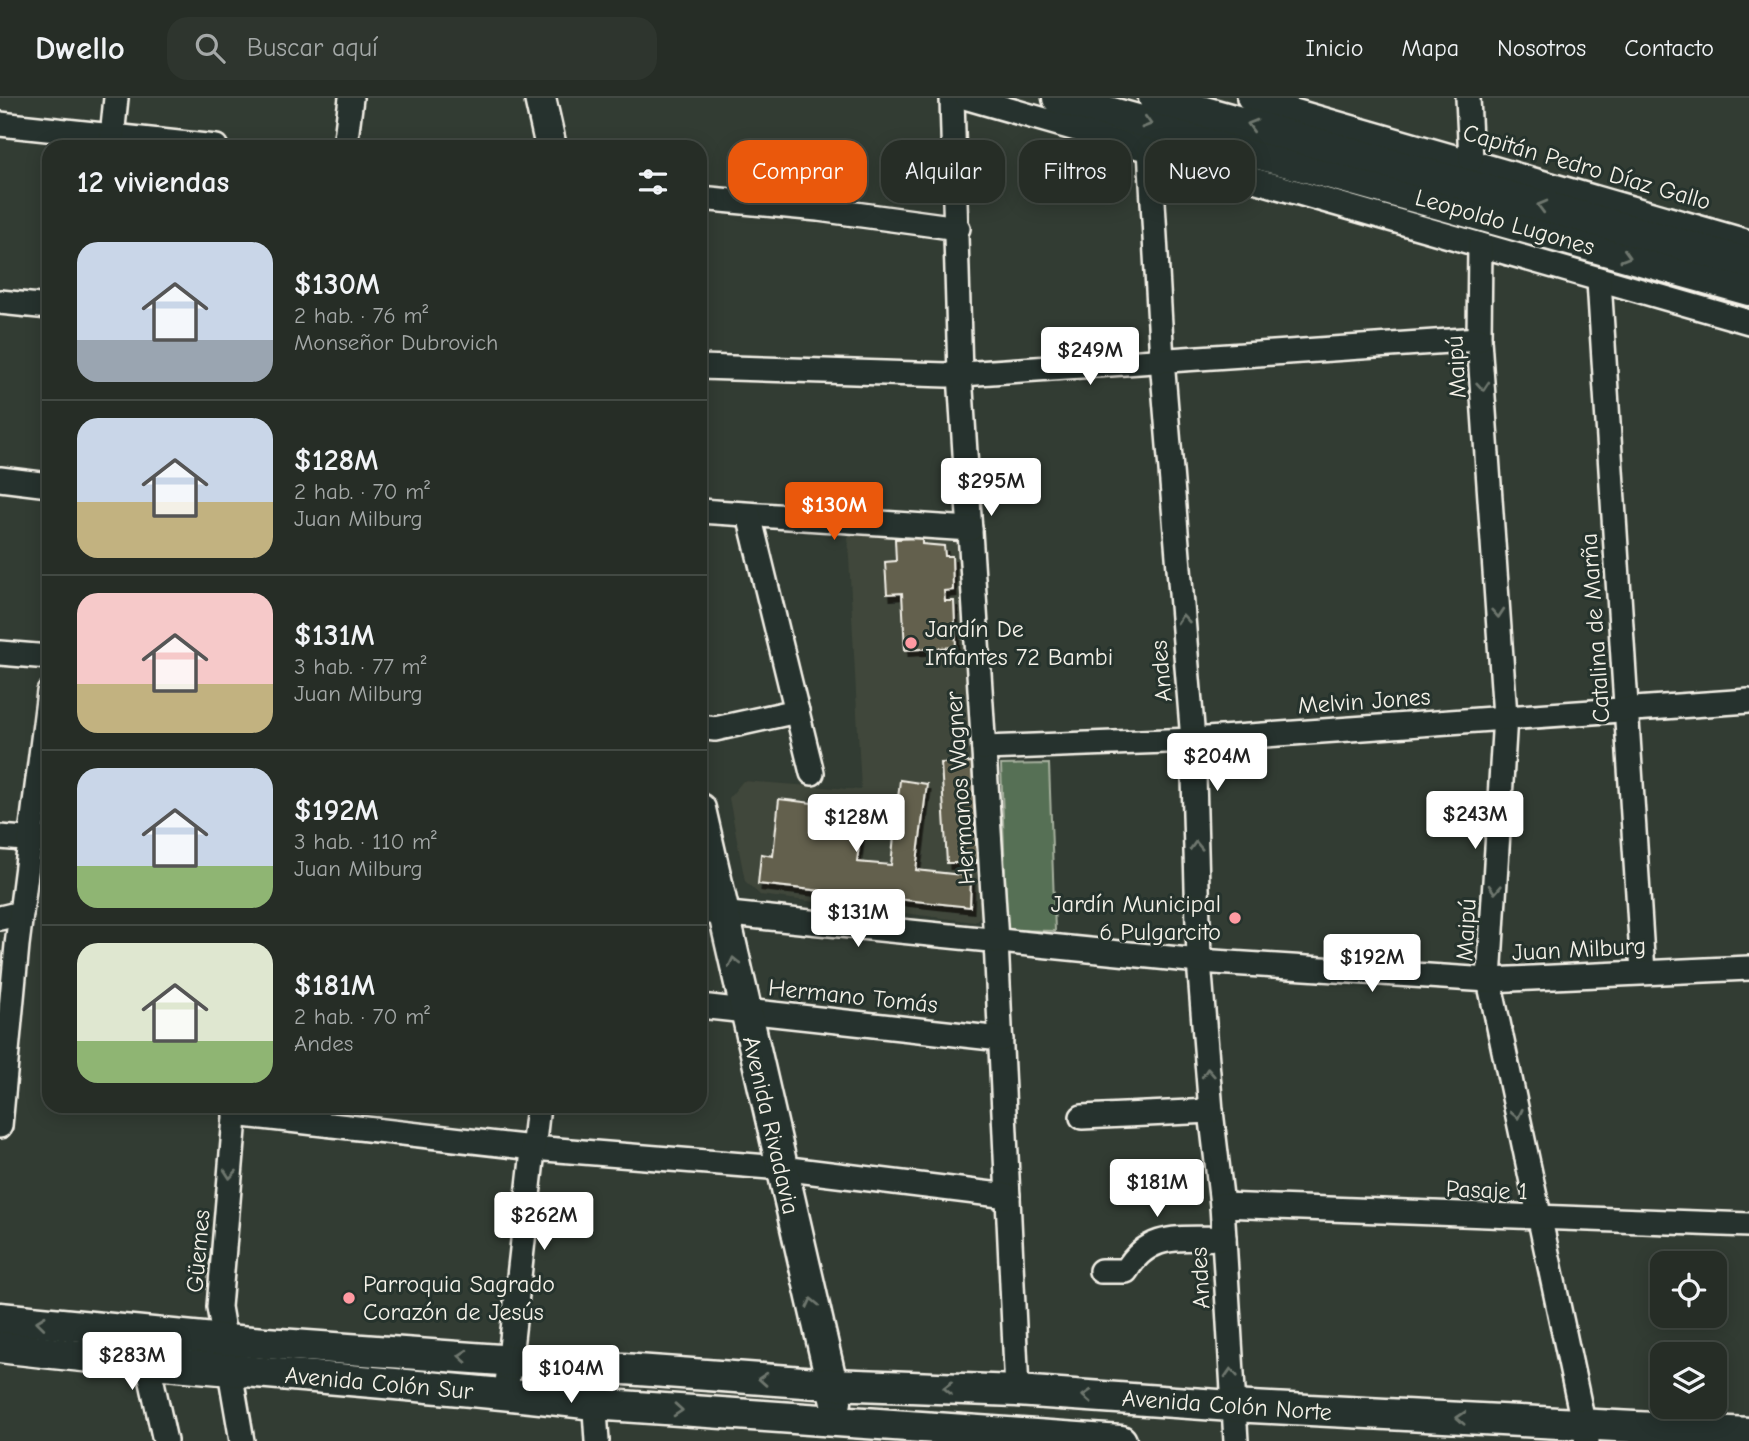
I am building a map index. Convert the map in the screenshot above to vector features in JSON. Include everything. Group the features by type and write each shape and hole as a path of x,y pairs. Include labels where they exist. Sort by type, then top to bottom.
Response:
{"main road":[{"path":"540,98 549,140"},
{"name":"Leopoldo Lugones","path":"1058,98 1749,290"},
{"name":"Leopoldo Lugones","path":"1154,98 1749,263"},
{"name":"Avenida Rivadavia","path":"707,869 712,912 745,1010 843,1431"},
{"name":"Avenida Colón Sur","path":"0,1318 224,1340 831,1384"},
{"name":"Avenida Colón Sur","path":"0,1347 148,1365 506,1394 843,1431"},
{"name":"Avenida Colón Norte","path":"831,1384 1017,1391 1585,1433 1749,1433"},
{"name":"Avenida Colón Norte","path":"843,1431 1121,1441"}],"street":[{"path":"111,140 116,98"},
{"path":"346,140 351,98"},
{"name":"Hermanos Wagner","path":"952,98 958,228 960,374 996,941 1017,1391"},
{"path":"968,98 1145,148"},
{"name":"Capitán Pedro Díaz Gallo","path":"1249,98 1749,242"},
{"path":"1468,98 1471,160"},
{"path":"0,124 104,140"},
{"path":"1255,180 1598,281 1749,322"},
{"path":"707,199 818,209 958,228"},
{"name":"Andes","path":"1153,203 1162,360 1193,740 1199,961 1211,1111 1223,1205 1236,1441"},
{"name":"Maipú","path":"1480,245 1479,339 1505,716 1489,979 1585,1433"},
{"name":"Catalina de Marña","path":"1598,281 1643,972"},
{"path":"0,302 42,306"},
{"path":"707,367 960,374 1479,339"},
{"path":"0,480 42,484"},
{"path":"707,511 970,529"},
{"path":"749,514 811,773"},
{"path":"0,653 42,656"},
{"name":"Melvin Jones","path":"984,748 1193,740 1505,716 1749,702"},
{"path":"707,728 715,729 797,711"},
{"path":"0,1126 10,916 40,840 42,807"},
{"path":"0,837 40,840"},
{"name":"Juan Milburg","path":"712,912 1199,961 1489,979 1749,968"},
{"name":"Hermano Tomás","path":"707,1007 1001,1038"},
{"path":"1082,1116 1211,1111"},
{"name":"Güemes","path":"236,1113 219,1307 242,1441"},
{"path":"259,1113 533,1148 781,1168 1008,1196"},
{"path":"506,1394 537,1113"},
{"name":"Pasaje 1","path":"1223,1205 1749,1225"},
{"path":"1101,1270 1126,1271 1146,1245 1160,1241 1224,1238"},
{"path":"142,1333 165,1441"},
{"path":"592,1366 597,1441"}],"shaded area":[{"path":"853,530 954,536 963,545 983,913 975,922 760,895 745,881 729,798 743,781 861,790 848,537"}],"green space":[{"path":"1049,764 1055,931 1007,930 1001,765"}],"building":[{"path":"922,538 922,544 944,546 945,556 952,556 953,590 944,591 945,601 954,601 956,647 905,650 902,593 887,594 885,562 896,561 895,539"},
{"path":"972,762 977,863 947,863 941,763"},
{"path":"900,780 927,784 916,870 971,876 970,907 758,884 761,854 773,856 779,799 863,809 857,862 891,865"}],"place":[{"name":"Jardín De Infantes 72 Bambi","path":"911,643"},
{"name":"Jardín Municipal 6 Pulgarcito","path":"1235,918"},
{"name":"Parroquia Sagrado Corazón de Jesús","path":"349,1298"}]}
